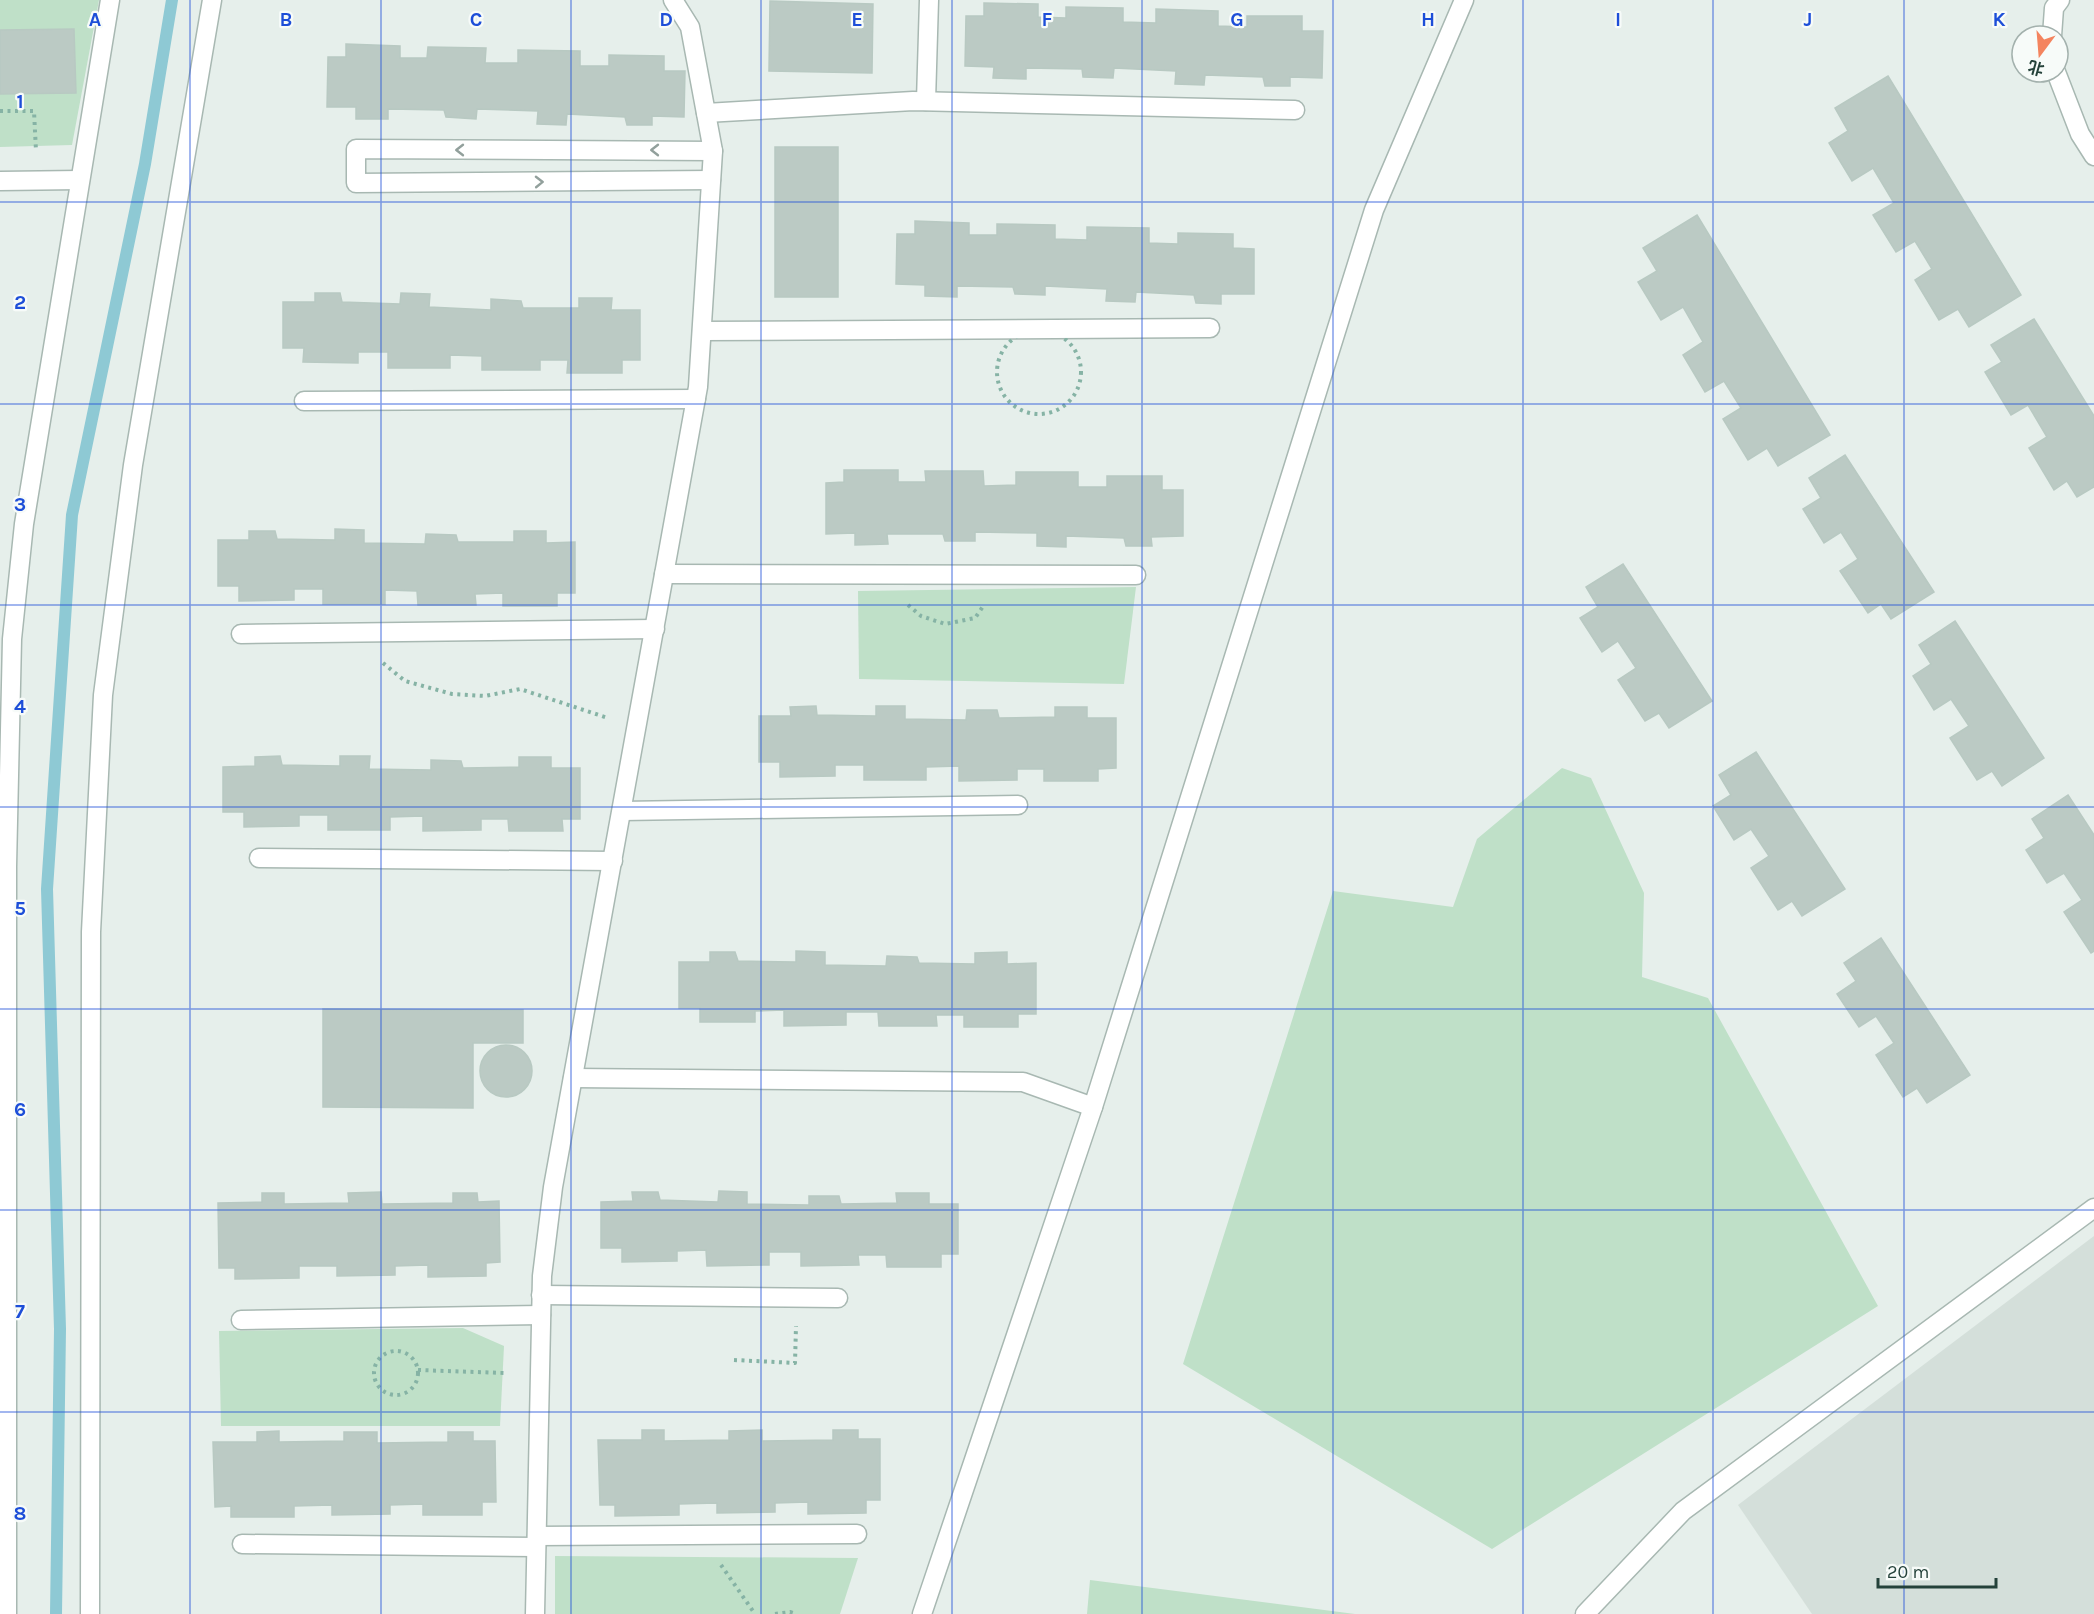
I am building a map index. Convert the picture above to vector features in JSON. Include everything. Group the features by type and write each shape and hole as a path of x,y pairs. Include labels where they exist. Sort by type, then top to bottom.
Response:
{"street":[{"path":"7,1614 7,867 12,639 24,524 110,0"},
{"path":"90,1614 91,932 103,694 133,465 212,0"},
{"path":"535,1614 541,1295 553,1187 696,399 702,331 713,151 690,27 673,0"},
{"path":"926,102 929,0"},
{"path":"922,1614 1093,1107 1374,210 1464,0"},
{"path":"2053,24 2054,3"},
{"path":"2061,84 2080,134 2094,156"},
{"path":"706,113 926,102 1295,110"},
{"path":"711,180 356,183 356,149 713,151"},
{"path":"0,181 80,180"},
{"path":"702,331 1210,328"},
{"path":"304,401 696,399"},
{"path":"664,574 1136,574"},
{"path":"241,634 655,629"},
{"path":"622,811 1018,805"},
{"path":"259,858 613,861"},
{"path":"573,1078 1023,1082 1093,1107"},
{"path":"1585,1614 1683,1511 2094,1208"},
{"path":"541,1295 838,1298"},
{"path":"241,1320 541,1315"},
{"path":"242,1544 536,1542 699,1535 857,1534"}],"path":[{"path":"0,111 34,111 37,181"},
{"path":"1030,330 1044,330 1058,334 1069,342 1077,353 1080,381 1075,394 1066,403 1054,411 1040,414 1027,412 1014,406 1004,396 998,383 996,370 1007,344 1018,335 1030,330"},
{"path":"363,632 383,663 405,681 452,694 485,696 519,689 552,698 637,728"},
{"path":"734,1360 795,1363 797,1298"},
{"path":"392,1351 399,1351 412,1357 418,1370 416,1384 405,1394 398,1395 390,1395 378,1387 373,1372 379,1358 392,1351"},
{"path":"418,1370 504,1373"},
{"path":"699,1535 754,1614"},
{"path":"775,1614 790,1612 796,1614"}],"shaded area":[{"path":"2094,1236 2094,1614 1812,1614 1738,1505"}],"green space":[{"path":"0,0 99,0 72,145 0,147 0,94 76,92 74,29 0,30"},
{"path":"1136,587 1124,684 859,679 858,591"},
{"path":"1562,768 1591,778 1644,893 1642,977 1708,998 1878,1306 1492,1549 1183,1364 1333,891 1453,907 1477,839"},
{"path":"463,1328 504,1346 500,1426 221,1426 219,1331"},
{"path":"555,1556 858,1558 840,1614 555,1614"},
{"path":"1090,1580 1355,1614 1087,1614"}],"building":[{"path":"770,1 873,4 872,73 769,71"},
{"path":"984,3 1038,4 1038,17 1066,18 1066,7 1123,8 1123,22 1156,23 1156,9 1218,11 1218,26 1247,27 1247,16 1302,16 1302,31 1323,31 1322,78 1290,77 1290,86 1265,86 1263,77 1205,75 1204,85 1175,84 1176,71 1114,68 1113,78 1083,77 1082,69 1026,68 1026,79 993,78 994,67 965,66 966,16 984,16"},
{"path":"74,29 76,93 0,94 0,30"},
{"path":"346,44 400,46 400,58 427,58 428,47 486,48 485,63 518,63 518,50 580,51 580,66 609,66 609,55 664,56 664,71 685,71 684,117 652,116 652,125 627,125 625,117 567,114 566,125 537,124 538,111 477,109 476,119 446,117 444,110 388,109 388,119 356,119 356,107 327,107 328,57 346,57"},
{"path":"1888,76 2021,295 1969,327 1958,309 1939,320 1915,280 1932,269 1915,241 1896,252 1873,215 1894,203 1873,168 1852,181 1829,143 1848,131 1835,108"},
{"path":"775,147 838,147 838,297 775,297"},
{"path":"1697,215 1830,435 1778,466 1767,448 1748,460 1723,419 1741,408 1724,381 1705,392 1683,355 1703,342 1683,307 1661,320 1638,282 1657,271 1643,248"},
{"path":"915,221 969,223 969,235 997,235 997,224 1055,225 1055,239 1087,240 1087,227 1149,228 1149,243 1178,244 1178,233 1233,234 1233,248 1254,249 1254,294 1221,294 1221,304 1196,303 1194,295 1136,292 1135,302 1106,301 1107,289 1045,286 1045,295 1015,294 1013,287 957,286 957,297 925,296 925,285 896,284 897,234 915,234"},
{"path":"315,293 340,293 342,302 400,304 401,293 430,294 429,307 491,310 491,299 521,301 523,308 579,308 579,298 612,298 611,310 640,310 640,360 622,360 622,373 567,373 568,360 540,360 540,370 482,370 482,356 450,355 450,368 388,368 388,352 358,352 358,363 303,362 304,348 283,348 283,302 315,302"},
{"path":"2034,319 2094,416 2094,487 2077,497 2067,481 2054,490 2029,448 2047,437 2028,405 2011,415 1985,372 2002,362 1991,345"},
{"path":"1845,455 1934,592 1891,619 1881,604 1868,613 1840,571 1858,559 1841,532 1824,543 1803,509 1821,498 1809,478"},
{"path":"844,470 898,470 898,482 926,482 925,471 983,471 984,486 1016,485 1016,472 1078,472 1078,487 1107,487 1107,476 1162,476 1162,490 1183,490 1183,536 1151,537 1152,546 1126,546 1124,538 1066,536 1066,547 1037,546 1037,533 975,532 975,541 945,541 943,534 887,534 888,544 855,545 855,533 826,534 826,483 844,482"},
{"path":"335,529 364,530 364,543 425,544 426,534 456,535 458,542 514,542 514,531 546,531 546,543 575,542 575,593 557,593 557,606 503,606 503,593 475,594 476,605 418,605 417,591 385,590 385,604 323,604 323,589 294,589 294,600 239,601 239,586 218,586 218,540 249,540 249,531 275,531 277,539 335,540"},
{"path":"1623,564 1712,701 1669,728 1659,713 1645,721 1618,680 1636,668 1618,641 1602,652 1580,618 1598,607 1586,587"},
{"path":"1955,621 2044,758 2002,786 1992,771 1977,780 1950,738 1969,726 1951,699 1934,710 1913,676 1931,664 1919,645"},
{"path":"816,706 817,715 876,716 876,706 905,706 905,719 966,720 967,710 997,710 999,718 1055,717 1055,707 1087,707 1087,718 1116,718 1116,768 1098,769 1098,781 1044,781 1044,769 1017,769 1017,780 959,781 959,766 926,767 926,780 864,780 864,765 835,765 835,776 780,777 780,762 759,762 759,716 791,716 790,707"},
{"path":"1756,752 1845,889 1802,916 1792,901 1778,910 1751,868 1769,856 1751,829 1734,840 1713,806 1731,795 1719,775"},
{"path":"280,756 282,765 340,766 340,756 370,756 369,769 431,770 431,760 461,761 463,768 519,767 519,757 551,757 551,768 580,768 580,819 562,819 563,831 509,831 508,819 481,819 481,830 423,831 423,816 390,817 390,830 328,830 328,815 299,815 299,826 244,827 244,812 223,812 223,767 255,766 255,757"},
{"path":"2068,795 2094,835 2094,951 2091,953 2064,912 2082,900 2064,873 2047,883 2026,850 2044,838 2032,819"},
{"path":"1881,938 1970,1075 1927,1103 1917,1088 1903,1097 1876,1055 1894,1043 1876,1016 1859,1027 1837,994 1856,981 1844,963"},
{"path":"796,951 825,952 825,965 886,966 887,956 917,957 919,963 975,964 975,953 1007,952 1007,964 1036,963 1036,1014 1018,1014 1018,1027 964,1027 964,1015 936,1015 937,1026 879,1026 878,1012 846,1012 846,1025 784,1026 784,1010 755,1011 755,1022 700,1022 700,1008 679,1008 679,962 710,962 710,952 735,952 738,961 796,962"},
{"path":"323,1009 523,1010 523,1043 473,1043 473,1108 323,1107"},
{"path":"501,1045 511,1045 525,1052 532,1071 525,1090 511,1097 501,1097 491,1093 484,1086 480,1076 480,1066 484,1056 491,1049"},
{"path":"719,1191 747,1192 747,1204 809,1205 809,1196 839,1196 841,1204 897,1203 896,1193 929,1193 929,1204 958,1204 958,1254 941,1254 941,1267 887,1267 886,1255 858,1255 859,1265 801,1266 801,1252 769,1252 769,1265 707,1266 706,1250 677,1251 677,1261 622,1262 622,1248 601,1248 601,1202 633,1201 632,1192 658,1192 660,1200 718,1202"},
{"path":"381,1192 382,1204 453,1203 453,1193 477,1193 478,1202 499,1201 500,1262 486,1263 486,1276 428,1277 428,1265 395,1266 395,1275 337,1276 337,1266 299,1266 299,1278 235,1279 235,1268 219,1268 218,1203 262,1202 262,1193 284,1193 284,1204 349,1203 348,1193"},
{"path":"642,1430 664,1430 664,1441 729,1440 729,1431 762,1430 762,1441 833,1440 833,1430 858,1430 858,1439 880,1439 880,1500 866,1500 866,1513 808,1514 808,1502 775,1503 775,1512 717,1513 717,1503 679,1504 679,1515 615,1516 615,1505 600,1505 598,1440 642,1440"},
{"path":"279,1431 279,1442 344,1441 344,1432 377,1432 377,1443 448,1442 448,1432 473,1432 473,1441 495,1441 496,1502 482,1502 482,1515 423,1515 423,1504 390,1505 390,1514 332,1515 332,1505 294,1506 294,1517 231,1517 231,1506 215,1507 213,1442 257,1442 257,1432"}],"waterway":[{"path":"56,1614 60,1329 47,889 72,515 145,164 172,0"}]}
